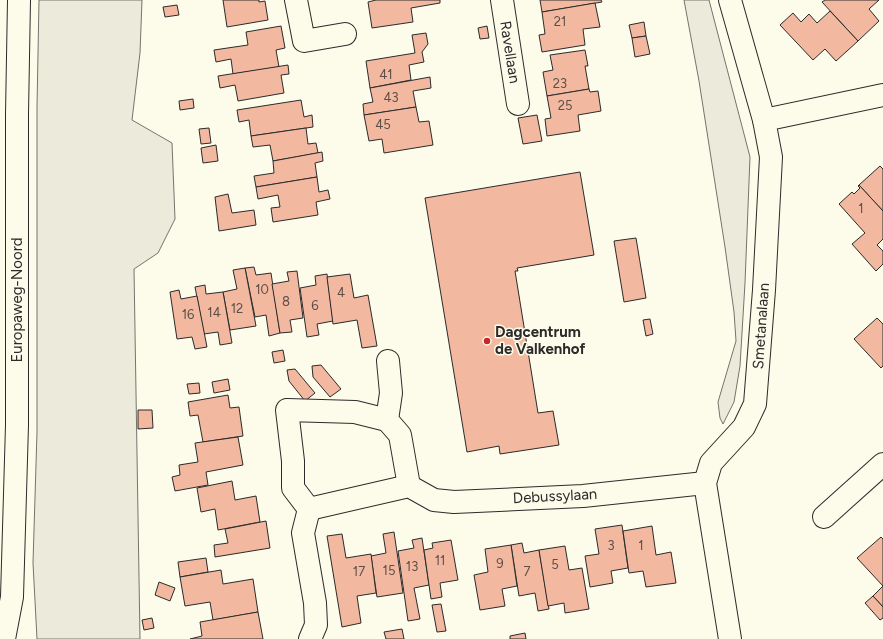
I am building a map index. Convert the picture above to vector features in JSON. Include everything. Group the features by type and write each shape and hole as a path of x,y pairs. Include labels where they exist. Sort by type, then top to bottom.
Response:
{"street":[{"name":"Europaweg-Noord","path":"14,639 12,601 18,425 17,114 19,0"},
{"path":"296,0 304,41 345,34"},
{"name":"Ravellaan","path":"502,0 518,104"},
{"name":"Smetanalaan","path":"730,0 764,120 771,157 764,290 755,404 744,427 711,463 705,483 730,639"},
{"path":"764,120 883,95"},
{"path":"387,420 391,393 388,361"},
{"path":"287,410 355,412 387,420 400,435 409,486 309,509 293,488 293,461 287,410"},
{"path":"824,517 883,464"},
{"name":"Debussylaan","path":"409,486 434,500 454,502 583,496 705,483"},
{"path":"309,509 303,533 315,603 316,625 310,639"},
{"name":"Europaweg-Noord","path":"4,639 12,601"}],"shaded area":[{"path":"39,0 142,0 140,53 132,120 172,143 175,219 158,253 134,269 140,639 37,639 33,563 37,432 37,107"},
{"path":"684,0 709,0 750,157 740,366 734,402 723,424 720,418 718,402 736,341 734,312 699,81"}],"building":[{"path":"223,0 265,1 268,20 227,27"},
{"path":"376,0 440,0 440,3 411,8 413,22 372,28 368,2"},
{"path":"540,0 601,0 602,2 542,12"},
{"path":"825,0 879,0 869,9 879,21 858,41 822,2"},
{"path":"595,3 600,27 583,29 585,45 542,52 539,35 545,34 542,12"},
{"path":"177,5 179,15 165,17 163,7"},
{"path":"830,11 858,41 836,61 825,49 813,60 780,25 793,13 801,22 809,14 817,23"},
{"path":"644,22 646,36 632,38 629,25"},
{"path":"281,26 285,48 276,50 279,67 233,74 231,59 216,62 214,50 248,45 246,32"},
{"path":"487,26 489,38 480,39 478,28"},
{"path":"426,33 428,44 422,52 424,62 409,65 411,80 370,88 366,61 415,53 412,35"},
{"path":"646,36 650,54 635,57 632,38"},
{"path":"585,50 588,66 585,66 589,89 547,96 543,72 553,70 550,55"},
{"path":"288,65 289,74 281,75 284,93 238,101 235,85 220,88 218,76"},
{"path":"430,77 431,88 413,91 416,107 364,115 363,104 373,102 370,88"},
{"path":"589,89 590,92 598,91 601,111 578,115 580,131 547,136 545,119 551,118 547,96"},
{"path":"193,99 194,108 180,110 179,101"},
{"path":"301,100 304,117 312,115 313,127 251,136 249,120 239,122 237,110"},
{"path":"416,107 419,122 429,121 433,145 384,153 382,139 369,141 364,115"},
{"path":"537,115 542,141 523,144 518,118"},
{"path":"209,128 211,143 201,144 199,129"},
{"path":"306,128 308,144 316,143 318,153 273,161 270,145 253,147 251,136"},
{"path":"216,145 218,161 203,163 201,148"},
{"path":"322,152 323,161 315,163 317,177 256,187 254,176 274,173 273,161"},
{"path":"880,166 883,169 883,211 859,185"},
{"name":"Dagcentrum de Valkenhof","path":"580,172 594,255 517,268 518,271 515,271 538,413 553,411 559,445 500,454 499,446 467,452 425,198"},
{"path":"317,177 319,192 328,190 330,199 316,202 318,215 273,222 271,208 280,207 278,195 258,199 256,187"},
{"path":"859,185 883,211 883,239 877,245 883,251 883,264 876,271 852,244 865,233 839,204 852,192 854,194 860,188 858,186"},
{"path":"228,194 232,213 254,210 256,225 219,231 215,197"},
{"path":"636,238 646,298 624,302 614,241"},
{"path":"254,267 256,275 271,273 280,333 269,336 266,315 255,317 245,268"},
{"path":"245,268 256,326 230,330 223,292 237,289 233,270"},
{"path":"297,271 303,318 290,320 292,332 280,333 272,284 289,281 287,272"},
{"path":"327,274 333,321 317,324 319,335 307,337 300,288 316,285 315,276"},
{"path":"350,274 354,298 368,295 377,346 362,348 357,320 333,324 327,277"},
{"path":"205,285 206,294 223,292 232,343 220,345 218,332 204,334 195,287"},
{"path":"179,290 181,299 197,296 207,347 195,349 192,337 177,339 170,292"},
{"path":"877,318 883,324 883,366 881,368 854,339"},
{"path":"650,319 653,334 646,336 643,320"},
{"path":"283,350 285,361 274,363 272,352"},
{"path":"321,365 341,389 330,397 313,377 312,366"},
{"path":"295,369 315,393 305,401 289,381 287,370"},
{"path":"228,379 230,390 214,393 212,382"},
{"path":"199,383 200,393 189,394 187,384"},
{"path":"228,395 230,408 239,407 243,436 203,442 198,415 190,416 188,402"},
{"path":"138,410 152,410 153,428 138,429"},
{"path":"238,437 243,465 206,472 208,485 175,491 172,477 180,475 179,465 198,462 195,443"},
{"path":"232,481 235,500 256,496 260,522 218,530 215,509 201,512 197,488"},
{"path":"266,521 270,548 215,557 214,545 228,543 225,529"},
{"path":"622,525 628,568 611,571 613,583 590,587 585,556 599,554 595,529"},
{"path":"652,526 656,555 671,552 676,583 646,587 643,571 629,573 623,531"},
{"path":"394,532 403,593 377,597 371,556 386,553 383,534"},
{"path":"342,534 346,558 371,554 376,593 357,596 361,623 342,627 327,536"},
{"path":"881,537 883,539 883,586 857,558"},
{"path":"422,538 429,585 414,588 420,619 408,621 398,551 414,548 412,540"},
{"path":"451,540 458,580 440,583 442,597 431,599 424,550 433,548 432,543"},
{"path":"522,543 524,553 539,550 549,609 538,611 535,593 519,596 511,545"},
{"path":"511,545 517,586 502,589 505,606 480,610 474,575 488,572 485,549"},
{"path":"565,546 569,570 582,568 589,609 565,613 564,603 548,606 539,550"},
{"path":"206,558 208,572 180,577 178,562"},
{"path":"221,570 223,584 253,579 258,612 213,620 210,602 185,606 180,577"},
{"path":"159,582 175,588 170,601 155,595"},
{"path":"883,586 883,607 873,596"},
{"path":"873,596 883,607 883,618 880,620 865,603"},
{"path":"441,604 446,631 437,632 432,605"},
{"path":"258,612 263,639 190,639 202,636 200,622"},
{"path":"152,618 154,628 144,630 142,620"},
{"path":"402,629 404,639 386,639 384,632"},
{"path":"525,633 526,639 510,639 510,636"}],"place":[{"name":"Dagcentrum de Valkenhof","path":"487,341"}]}
